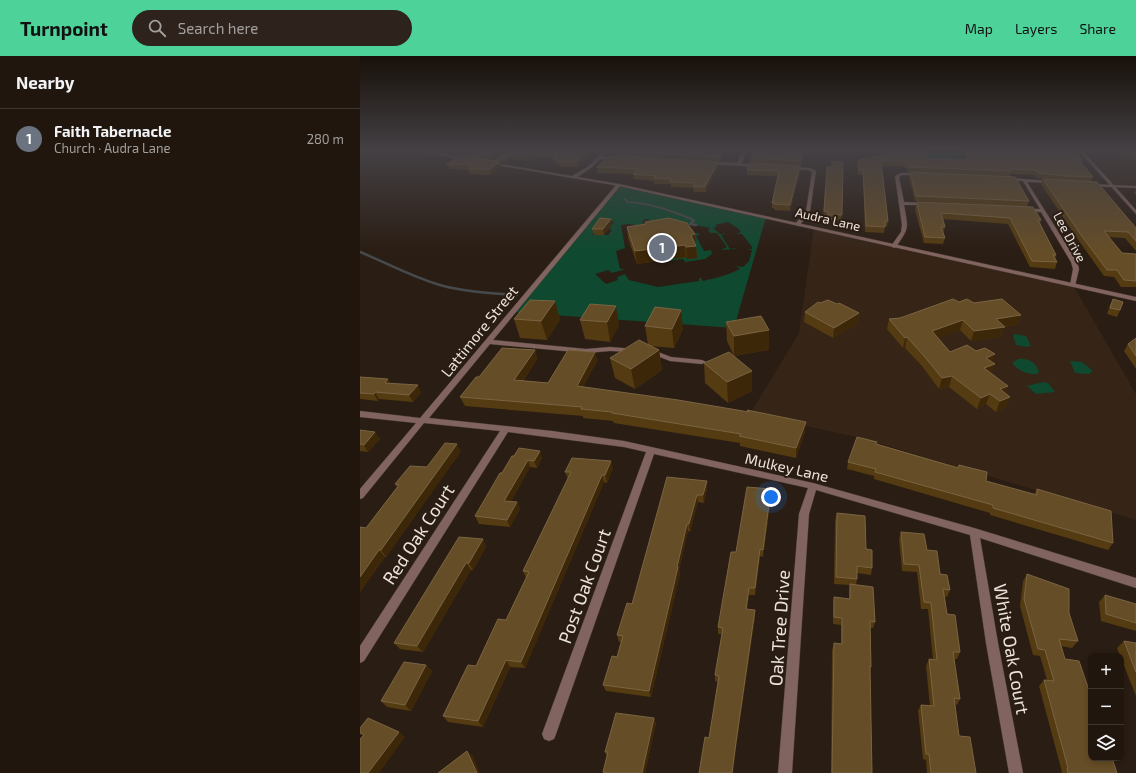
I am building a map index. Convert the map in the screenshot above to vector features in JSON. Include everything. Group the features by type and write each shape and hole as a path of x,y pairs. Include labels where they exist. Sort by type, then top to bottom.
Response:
{"street":[{"name":"Audra Lane","path":"616,184 1136,299"},
{"path":"798,224 808,210 812,184"},
{"path":"894,246 904,230 898,184"},
{"name":"Lee Drive","path":"1027,184 1074,262 1076,269 1073,286"},
{"path":"1087,184 1136,187"},
{"name":"Lattimore Street","path":"360,495 619,185"},
{"path":"1112,186 1136,213"},
{"path":"901,203 932,205"},
{"path":"1020,210 1044,211"},
{"path":"487,342 586,351 610,349 625,350 656,353 670,359 702,362"},
{"name":"Mulkey Lane","path":"360,414 506,429 624,444 813,486 974,532 1136,583"},
{"name":"Red Oak Court","path":"360,657 506,429"},
{"name":"Post Oak Court","path":"549,734 651,451"},
{"name":"Oak Tree Drive","path":"785,773 804,514 813,486"},
{"name":"White Oak Court","path":"974,532 992,643 1016,773"}],"shaded area":[{"path":"1110,184 1136,184 1136,187 1111,186"},
{"path":"814,227 1073,285 1136,394 1136,520 861,438 750,414 799,333"}],"green space":[{"path":"619,185 766,217 734,328 511,312","holes":["645,219 652,222 653,220 679,222 710,228 708,231 711,233 717,233 727,247 721,250 735,249 736,248 730,249 721,235 727,233 720,234 713,228 717,227 715,225 728,222 739,229 741,232 736,234 742,234 752,247 752,249 746,250 752,250 749,261 743,267 736,266 740,269 703,281 699,278 699,281 658,287 629,280 625,274 617,277 618,280 606,284 595,274 608,270 612,273 626,269 620,269 616,251 625,248 621,225 636,225 697,258 687,259 686,257 660,260 660,262 683,259 685,262 705,259 712,254 711,250 704,251 696,236 701,234 642,223","606,221 614,222 609,229 612,230 608,235 592,235"]},
{"path":"1015,334 1026,336 1031,346 1027,347 1016,345 1013,336"},
{"path":"1018,359 1031,361 1034,363 1039,372 1034,374 1026,373 1020,370 1012,363"},
{"path":"1070,361 1082,362 1093,371 1089,374 1075,373"},
{"path":"1043,382 1048,383 1055,392 1036,394 1027,386"}],"building":[{"path":"694,184 706,184 705,187 693,186"},
{"path":"776,184 795,184 790,205 772,203"},
{"path":"826,184 843,184 842,215 828,215 828,212 824,211"},
{"path":"864,184 884,184 888,221 885,221 885,227 866,226"},
{"path":"913,184 1019,184 1029,201 916,196"},
{"path":"1047,184 1099,184 1136,228 1136,241 1128,232 1104,231 1122,253 1136,254 1136,281 1124,280 1117,270 1107,270"},
{"path":"917,202 1033,207 1041,220 1038,220 1056,255 1053,255 1057,262 1032,261 1010,218 941,213 945,227 941,227 945,238 925,237"},
{"path":"600,218 611,219 603,229 592,229"},
{"path":"669,218 687,223 695,234 691,235 696,246 686,247 685,245 635,251 627,227"},
{"path":"953,299 959,302 967,299 974,303 1002,299 1021,315 996,319 1005,327 974,331 963,320 932,331 950,352 967,345 976,351 985,348 995,354 986,358 995,364 984,368 1008,386 1000,389 1010,397 1000,401 990,394 981,398 952,376 942,378 907,337 905,338 889,319 900,318"},
{"path":"1113,299 1123,302 1120,310 1110,308"},
{"path":"530,300 555,301 541,321 514,319"},
{"path":"828,300 837,304 839,303 859,313 834,328 805,312 818,302 820,303"},
{"path":"590,304 616,306 607,322 580,320"},
{"path":"655,307 681,310 672,329 645,326"},
{"path":"761,316 769,330 734,336 726,322"},
{"path":"1136,338 1136,356 1128,344"},
{"path":"639,340 659,350 631,369 610,358"},
{"path":"502,348 535,350 514,380 548,383 568,350 595,352 577,386 678,400 749,412 747,410 806,422 796,448 739,436 741,434 612,412 581,409 582,407 460,397 476,377 479,377"},
{"path":"729,352 752,371 727,382 704,363"},
{"path":"360,377 388,379 385,383 418,385 409,395 375,392 374,394 360,393"},
{"path":"360,430 375,432 364,445 360,444"},
{"path":"857,437 958,468 959,465 987,472 986,481 1037,495 1037,489 1111,511 1113,543 993,508 993,505 875,472 876,469 848,462"},
{"path":"445,443 457,444 360,577 360,527 366,528 399,485 395,484 410,466 427,467"},
{"path":"519,448 540,451 534,461 528,460 504,501 517,502 507,520 475,516 500,473 502,473 512,456 514,456"},
{"path":"572,458 611,461 605,475 602,475 521,662 506,660 478,721 443,716 468,665 476,666 498,619 506,620 529,572 523,571 571,472 565,472"},
{"path":"667,477 707,481 703,495 697,495 689,524 687,524 649,691 603,685 612,656 617,657 623,636 617,635 627,603 632,604"},
{"path":"747,487 771,489 763,550 760,549 755,588 749,588 746,609 755,610 732,773 699,773 705,737 709,738 719,676 715,675 723,628 718,627 731,552 736,552"},
{"path":"837,513 865,516 866,549 872,550 872,568 857,566 857,579 836,577"},
{"path":"901,532 924,534 927,550 937,551 940,574 947,575 950,590 943,589 947,614 955,615 960,652 953,652 960,699 954,698 959,736 970,737 976,773 931,773 929,754 926,754 921,705 934,706 929,659 937,660 931,603 924,602 919,565 904,564"},
{"path":"459,537 483,539 469,563 466,563 417,646 394,643"},
{"path":"1027,574 1069,589 1069,613 1078,641 1059,639 1065,659 1079,661 1088,687 1088,761 1113,761 1117,773 1068,773 1068,768 1044,680 1054,681 1045,650 1038,649 1024,599"},
{"path":"850,584 873,587 875,622 870,621 872,773 832,773 834,643 842,644 842,618 834,617 834,597 850,599"},
{"path":"1105,595 1136,604 1136,623 1106,614"},
{"path":"1124,641 1136,643 1136,672"},
{"path":"404,662 426,665 405,705 381,701"},
{"path":"616,713 654,718 642,773 603,772 608,752 605,752"},
{"path":"368,718 399,732 368,773 360,773 360,739 364,735 360,733 360,728"},
{"path":"467,751 477,773 438,773"}],"waterway":[{"path":"625,199 627,202 653,206 694,220 690,224 696,225"},
{"path":"360,252 410,274 440,285 468,291 517,295"}],"place":[{"name":"Faith Tabernacle","path":"662,248"}]}
